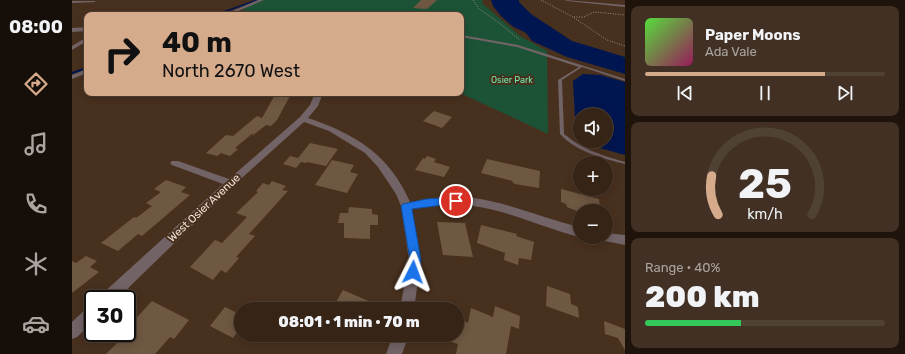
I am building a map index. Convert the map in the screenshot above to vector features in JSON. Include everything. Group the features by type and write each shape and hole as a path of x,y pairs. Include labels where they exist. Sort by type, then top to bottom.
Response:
{"street":[{"path":"232,12 262,0"},
{"path":"567,0 625,6"},
{"path":"567,0 575,8"},
{"path":"618,0 625,6"},
{"path":"72,2 94,2"},
{"path":"72,30 84,29"},
{"path":"72,48 84,41"},
{"path":"72,77 84,72"},
{"name":"West Osier Avenue","path":"117,290 230,183 303,119 314,106 317,96"},
{"path":"303,119 332,129 350,139 368,151 382,164 393,179 406,206 415,260 408,302"},
{"path":"175,163 230,183"},
{"path":"406,206 426,202 474,202 497,207 573,230"},
{"path":"613,238 625,240"},
{"path":"72,332 84,321"},
{"path":"394,354 398,342"}],"lane":[{"path":"464,37 517,46 625,80"},
{"path":"582,66 560,80 562,134 574,145 580,148 598,156 625,163"}],"path":[{"path":"473,0 476,7 481,12 488,15 501,27 524,43"},
{"path":"541,0 573,17 603,38 625,46"},
{"path":"573,17 584,17 594,12 625,15"}],"green space":[{"name":"Osier Park","path":"259,0 483,0 482,3 520,36 547,51 548,134 464,95 464,12 239,12 246,9 240,7"}],"shaded area":[{"path":"491,0 519,0 519,2 531,14 572,41 625,57 625,74 567,57 532,41 526,33 512,26 501,16 493,6"},
{"path":"583,74 600,75 625,82 625,155 600,148 613,148 613,108 574,108 573,81"}],"building":[{"path":"421,0 437,0 427,9 413,8"},
{"path":"274,96 290,96 277,120 271,126 266,125 252,136 253,133 235,148 238,149 230,156 221,153 217,156 206,153 226,135 233,136 257,116 262,118"},
{"path":"434,111 452,117 442,128 423,121"},
{"path":"310,143 338,149 326,166 301,162 296,168 283,164 290,156 298,158"},
{"path":"427,156 436,159 434,162 450,167 444,177 415,170 423,158 425,159"},
{"path":"487,159 540,171 539,188 515,184 512,182 513,181 481,173"},
{"path":"332,160 354,165 350,172 358,174 347,193 315,185"},
{"path":"166,180 186,187 181,192 190,195 142,236 138,234 118,251 101,243 134,217 136,218 152,206 146,203 161,192 154,189"},
{"path":"272,181 286,186 282,190 288,191 249,234 255,236 236,257 239,258 226,273 221,270 213,280 190,267 215,240 222,243 247,217 236,213 258,192 256,191 263,183 269,185"},
{"path":"561,189 573,192 573,196 588,196 599,199 599,204 573,204 573,209 561,202"},
{"path":"349,207 372,209 372,214 378,215 378,225 370,225 370,239 344,238 344,223 338,223 340,213 348,213"},
{"path":"437,222 465,223 473,257 443,255"},
{"path":"481,225 517,234 516,236 534,242 531,260 519,258 518,265 504,260 505,253 477,243"},
{"path":"86,256 97,261 90,267 99,272 72,293 72,261 76,263"},
{"path":"547,286 570,294 571,304 578,307 579,318 546,306"},
{"path":"343,290 371,302 336,302"},
{"path":"152,301 189,320 174,339 170,337 155,354 106,354 118,342 136,342 136,318"},
{"path":"495,306 520,316 519,329 511,326 506,354 456,354 458,344 451,342 464,342 464,321 468,323 471,308 493,317"},
{"path":"225,307 234,312 233,338 210,326"},
{"path":"604,321 625,329 625,350 618,338 605,334"}],"waterway":[{"path":"223,12 257,0"},
{"path":"78,71 84,68"},
{"path":"72,73 78,71"}],"route":[{"path":"413,272 415,260 406,206 426,202 456,201"}]}
